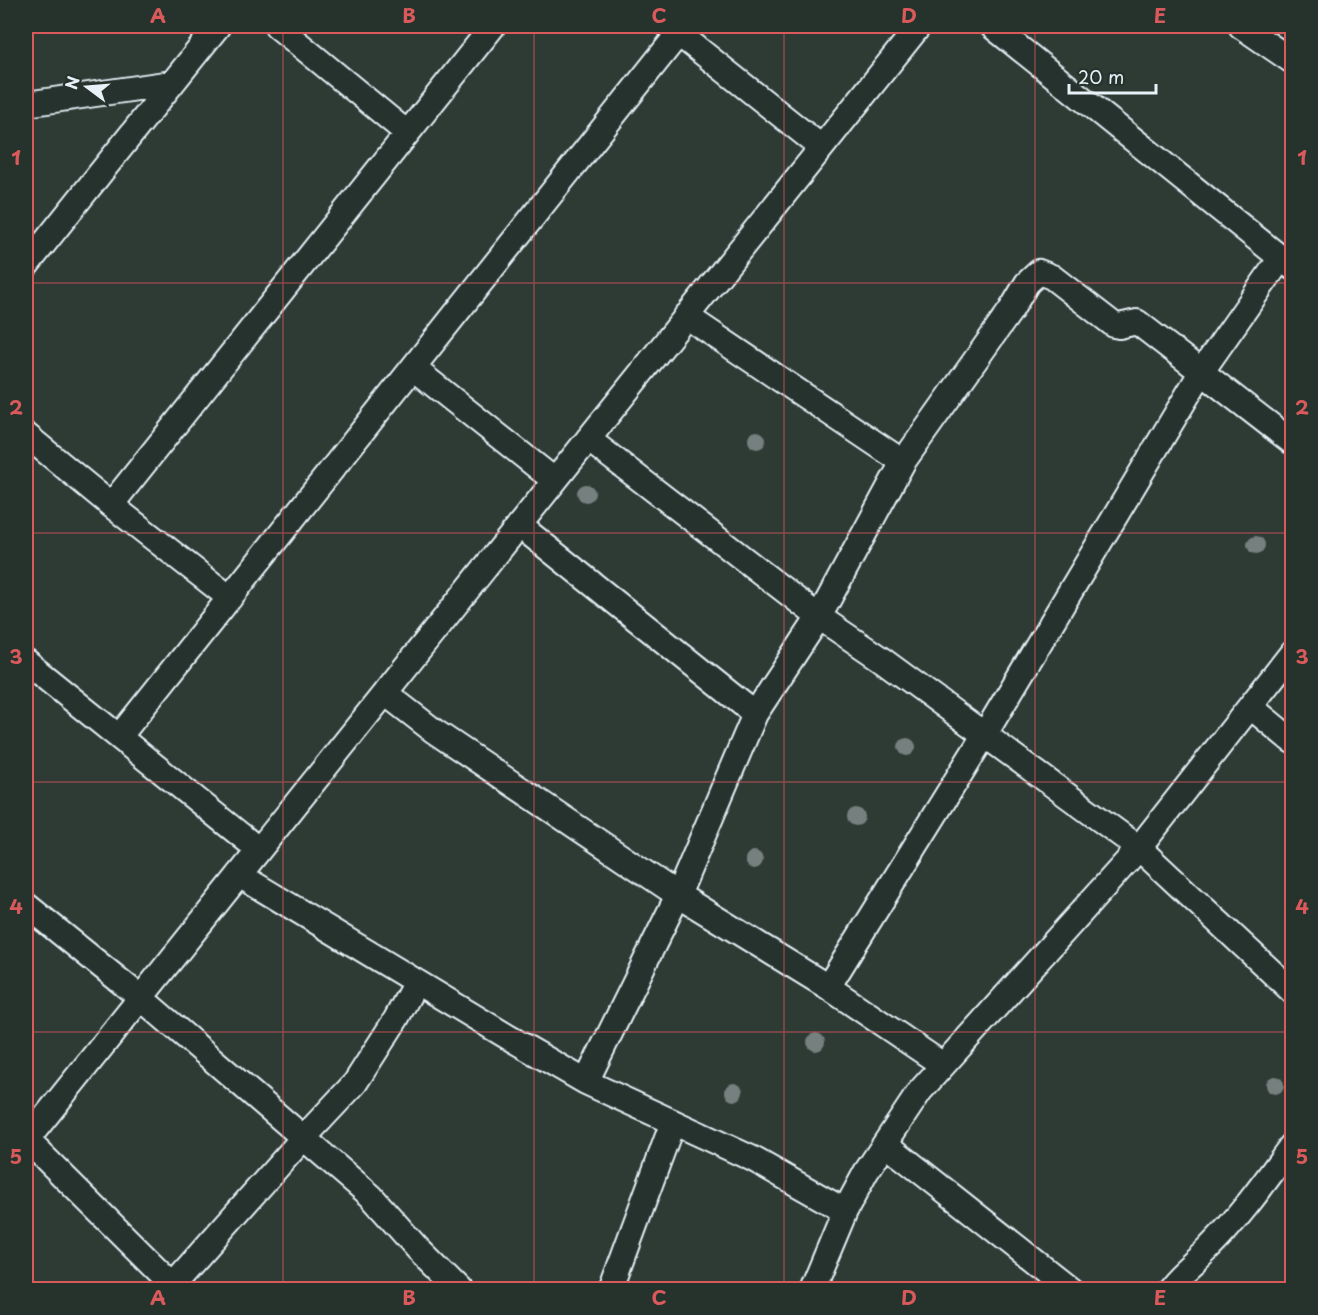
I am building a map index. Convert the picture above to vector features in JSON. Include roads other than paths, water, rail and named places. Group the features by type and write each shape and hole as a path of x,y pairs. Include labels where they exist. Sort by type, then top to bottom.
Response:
{"street":[{"path":"26,266 218,26"},
{"path":"277,26 407,133"},
{"path":"111,505 493,26"},
{"path":"416,982 396,1019 355,1083 304,1137 173,1288 26,1141 919,26"},
{"path":"828,987 985,734 1202,371 1287,262 992,26"},
{"path":"1241,26 1293,61"},
{"path":"119,737 413,368 674,29 821,147"},
{"path":"26,104 172,83"},
{"path":"586,1082 678,896 755,714 819,617 903,462 1011,310 1027,283 1039,272 1052,277 1114,325 1137,322 1293,442"},
{"path":"686,316 903,462"},
{"path":"413,368 554,480"},
{"path":"26,435 230,598"},
{"path":"588,439 819,617 985,734 1139,848 1293,991"},
{"path":"519,525 755,714"},
{"path":"812,1290 845,1211 866,1172 920,1091 1139,848 1293,652"},
{"path":"26,662 259,850"},
{"path":"385,693 443,737 678,896 828,987 943,1065"},
{"path":"1251,707 1293,741"},
{"path":"239,875 586,1082 753,1159 845,1211"},
{"path":"26,905 141,998 371,1196 417,1248 459,1290"},
{"path":"611,1290 673,1122"},
{"path":"886,1144 1071,1290"},
{"path":"1167,1290 1210,1248 1243,1210 1293,1145"}]}
